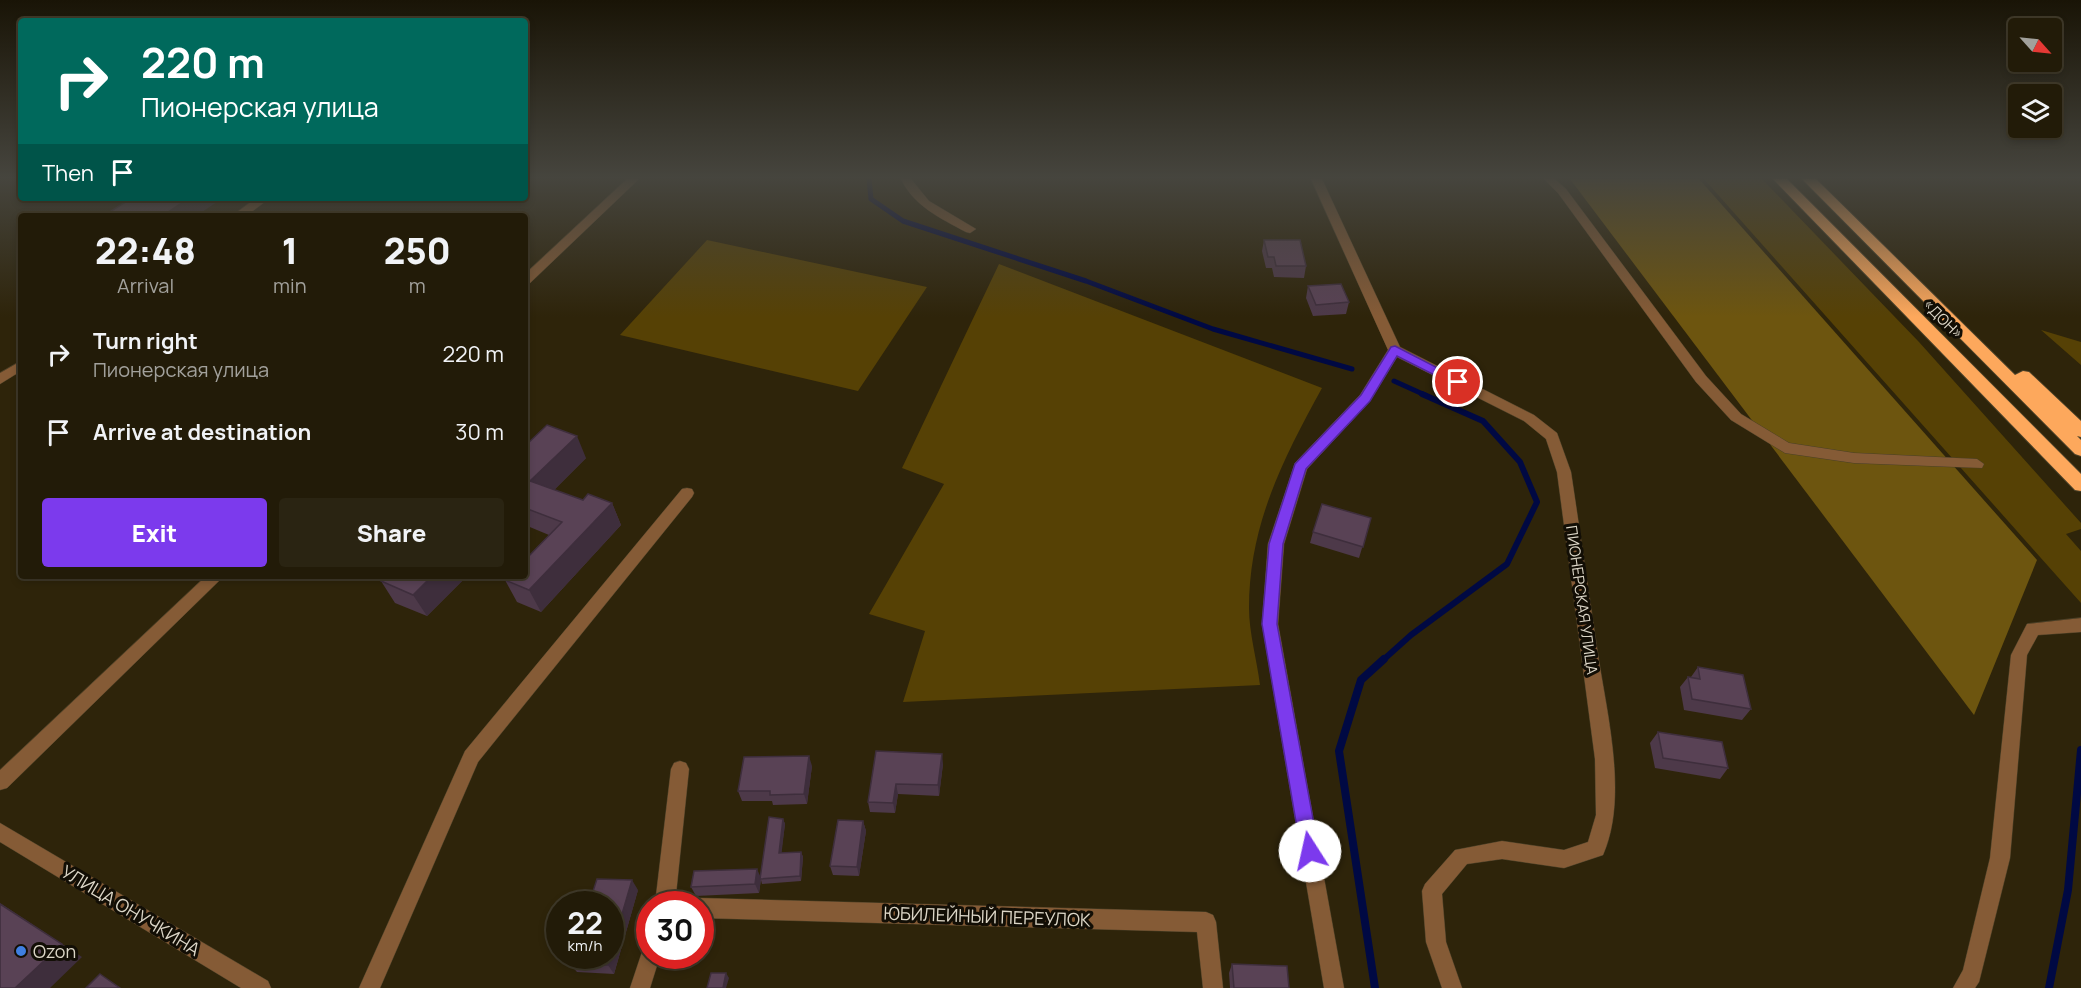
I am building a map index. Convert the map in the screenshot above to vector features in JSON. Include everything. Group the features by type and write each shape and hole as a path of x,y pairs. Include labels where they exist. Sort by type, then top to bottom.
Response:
{"highway":[{"name":"«ДОН»","path":"1825,225 2001,404 2080,493"},
{"name":"«ДОН»","path":"1856,225 2081,450"},
{"path":"1926,293 2041,391 2081,430"}],"street":[{"path":"528,278 584,225"},
{"path":"962,225 970,229"},
{"path":"1334,988 1270,624 1276,544 1300,467 1365,398 1395,350 1337,225"},
{"path":"1587,225 1701,379 1736,417 1785,448 1854,458 1977,464"},
{"name":"ПИОНЕРСКАЯ УЛИЦА","path":"1395,350 1529,418 1552,437 1564,472 1604,759 1605,815 1596,849 1564,859 1502,850 1462,856 1431,891 1436,942 1452,988"},
{"path":"0,379 18,366"},
{"path":"369,988 471,757 687,493"},
{"path":"0,782 213,579"},
{"path":"1963,988 1972,975 2000,858 2019,655 2032,629 2080,625"},
{"path":"666,891 680,770"},
{"name":"УЛИЦА ОНУЧКИНА","path":"0,832 261,988"},
{"name":"ЮБИЛЕЙНЫЙ ПЕРЕУЛОК","path":"714,908 1206,922 1213,988"},
{"path":"640,988 646,969"}],"shaded area":[{"path":"1605,225 1740,225 2037,560 1974,715"},
{"path":"1745,225 1806,225 1919,342 2081,523 2081,529 2066,534 2081,551 2081,603"},
{"path":"707,240 927,287 858,391 620,335"},
{"path":"999,264 1322,388 1282,467 1262,521 1255,549 1249,617 1260,685 903,702 925,631 869,614 944,484 902,468"},
{"path":"2041,330 2081,342 2081,365"}],"building":[{"path":"1264,240 1300,240 1306,266 1276,266 1274,257 1268,257"},
{"path":"1341,284 1349,302 1316,305 1308,286"},
{"path":"547,425 577,436 530,481 583,500 588,494 612,503 529,590 505,580 528,579 528,557 562,522 528,509 528,443"},
{"path":"1322,504 1371,518 1363,547 1313,532"},
{"path":"383,579 429,579 413,595 381,581"},
{"path":"1698,667 1743,675 1751,709 1692,699 1688,677 1700,679"},
{"path":"1658,732 1722,742 1728,768 1663,758"},
{"path":"876,751 942,754 938,785 896,784 893,803 868,802"},
{"path":"809,756 804,794 770,795 770,791 738,791 744,757"},
{"path":"769,817 783,819 779,853 801,852 800,876 760,879"},
{"path":"838,820 863,821 857,867 830,866"},
{"path":"757,869 755,884 691,887 694,871"},
{"path":"597,879 632,880 624,907 624,891 593,891"},
{"path":"0,904 62,944 15,988 0,988"},
{"path":"1232,964 1287,966 1289,988 1234,988"},
{"path":"711,973 726,973 723,988 707,988"},
{"path":"100,974 120,988 86,988"}],"waterway":[{"path":"916,225 1086,281 1213,329 1352,369"},
{"path":"1394,381 1425,395"},
{"path":"1382,661 1411,635 1507,564 1537,502 1520,462 1483,421 1422,394"},
{"path":"1375,988 1339,751 1361,680 1384,659"},
{"path":"2049,988 2068,890 2081,750"}],"place":[{"name":"Ozon","path":"21,951"}],"route":[{"path":"1310,851 1270,624 1276,544 1300,467 1365,398 1395,350 1458,382"}]}
